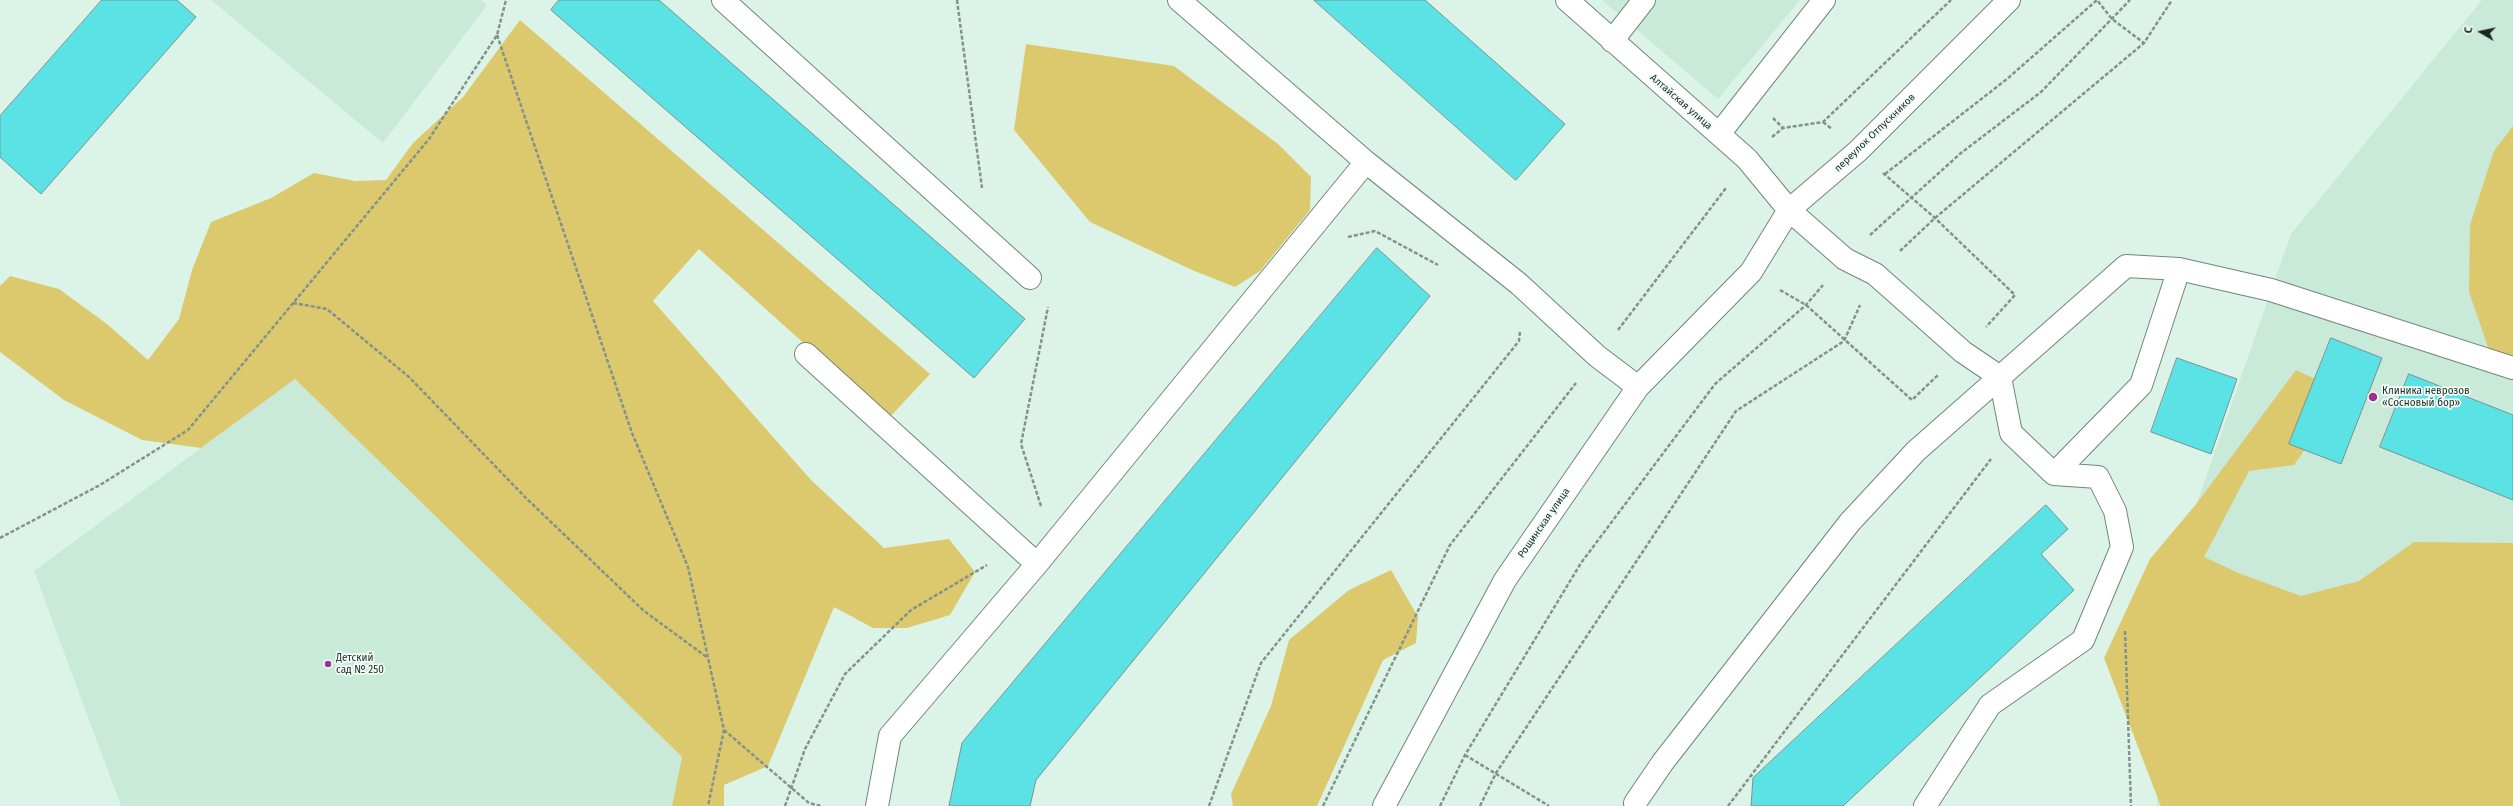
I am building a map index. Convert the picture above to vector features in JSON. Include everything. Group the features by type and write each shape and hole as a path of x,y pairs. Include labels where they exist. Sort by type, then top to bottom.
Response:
{"street":[{"path":"723,0 1030,278"},
{"path":"1179,0 1366,162 1518,284 1597,356 1638,387"},
{"name":"Алтайская улица","path":"1567,0 1612,42 1747,160 1790,210 1845,259 1875,274 1964,352 2000,377"},
{"path":"1612,42 1644,0"},
{"path":"1719,134 1824,0"},
{"name":"переулок Отпускников","path":"1751,272 1790,210 1858,151 2009,0"},
{"path":"877,806 890,736 1038,564 1366,162"},
{"path":"1635,803 1663,762 1850,522 1916,451 2126,266 2179,269 2271,290 2513,368"},
{"path":"2054,474 2140,385 2179,269"},
{"name":"Рощинская улица","path":"1384,806 1505,580 1638,387 1751,272"},
{"path":"806,354 1038,564"},
{"path":"1925,806 1990,705 2083,640 2122,547 2115,510 2098,477 2054,474 2011,433 2000,377"}],"path":[{"path":"0,538 100,486 188,430 429,139 497,36 506,0"},
{"path":"957,0 989,240"},
{"path":"1885,175 2007,78 2097,0 2112,19 2144,43"},
{"path":"1440,806 1465,755 1581,562 1714,384 1806,305 1845,259 1910,196 1961,153 2041,92 2130,0"},
{"path":"1480,806 1496,773 1736,411 1844,341 1875,274 1935,218 2144,43 2172,0"},
{"path":"497,36 632,433 688,567 724,730 708,806"},
{"path":"1751,272 1806,305 1844,341 1912,400 1964,352 2015,295 1935,218 1823,122"},
{"path":"1346,238 1375,231 1444,268"},
{"path":"1030,278 1050,301 1021,444 1052,545"},
{"path":"293,303 327,309 409,377 526,498 644,611 708,658"},
{"path":"1209,806 1261,663 1519,341 1520,328"},
{"path":"1728,806 2011,433"},
{"path":"785,806 805,749 845,674 911,610 1018,546"},
{"path":"2124,626 2131,806"},
{"path":"724,730 809,803 821,806"},
{"path":"1465,755 1549,806"}],"shaded area":[{"path":"211,0 481,0 487,5 383,143"},
{"path":"1602,0 1800,0 1718,99"},
{"name":"Клиника неврозов «Сосновый бор»","path":"2482,0 2513,0 2513,806 2157,806 2163,600 2291,234"},
{"path":"520,20 930,374 888,419 699,249 653,301 811,480 884,548 949,539 975,572 950,615 907,628 873,628 834,607 768,766 724,785 724,806 672,806 682,757 295,379 201,448 142,440 64,400 0,352 0,286 10,276 59,289 107,324 148,360 179,319 192,270 211,222 271,198 314,173 355,181 386,180 413,143 463,97"},
{"path":"1026,44 1174,66 1278,144 1311,177 1310,210 1260,271 1235,287 1192,270 1090,222 1014,130"},
{"path":"2513,126 2513,371 2488,347 2469,292 2470,225 2494,151"},
{"path":"2296,370 2326,384 2319,429 2294,465 2249,471 2204,557 2241,574 2301,596 2359,581 2414,542 2513,543 2513,806 2161,806 2104,658 2150,559 2197,503"},
{"name":"Детский сад № 250","path":"295,379 682,757 672,806 121,806 34,571"},
{"path":"1391,570 1418,617 1416,643 1383,660 1317,806 1233,806 1231,794 1271,706 1289,640 1349,590"}],"building":[{"path":"102,0 177,0 196,17 41,194 0,157 0,116"},
{"path":"559,0 659,0 1025,319 974,378 551,10"},
{"path":"1314,0 1425,0 1565,124 1516,180"},
{"path":"1377,248 1430,296 1036,780 1030,806 949,806 962,743"},
{"path":"2331,338 2382,358 2341,464 2289,444"},
{"path":"2177,358 2237,379 2211,454 2151,432"},
{"path":"2409,374 2513,415 2513,500 2380,447"},
{"path":"2046,505 2068,529 2041,554 2074,590 1843,806 1751,806 1753,778"}],"place":[{"name":"Клиника неврозов «Сосновый бор»","path":"2373,397"},
{"name":"Детский сад № 250","path":"328,664"}]}
